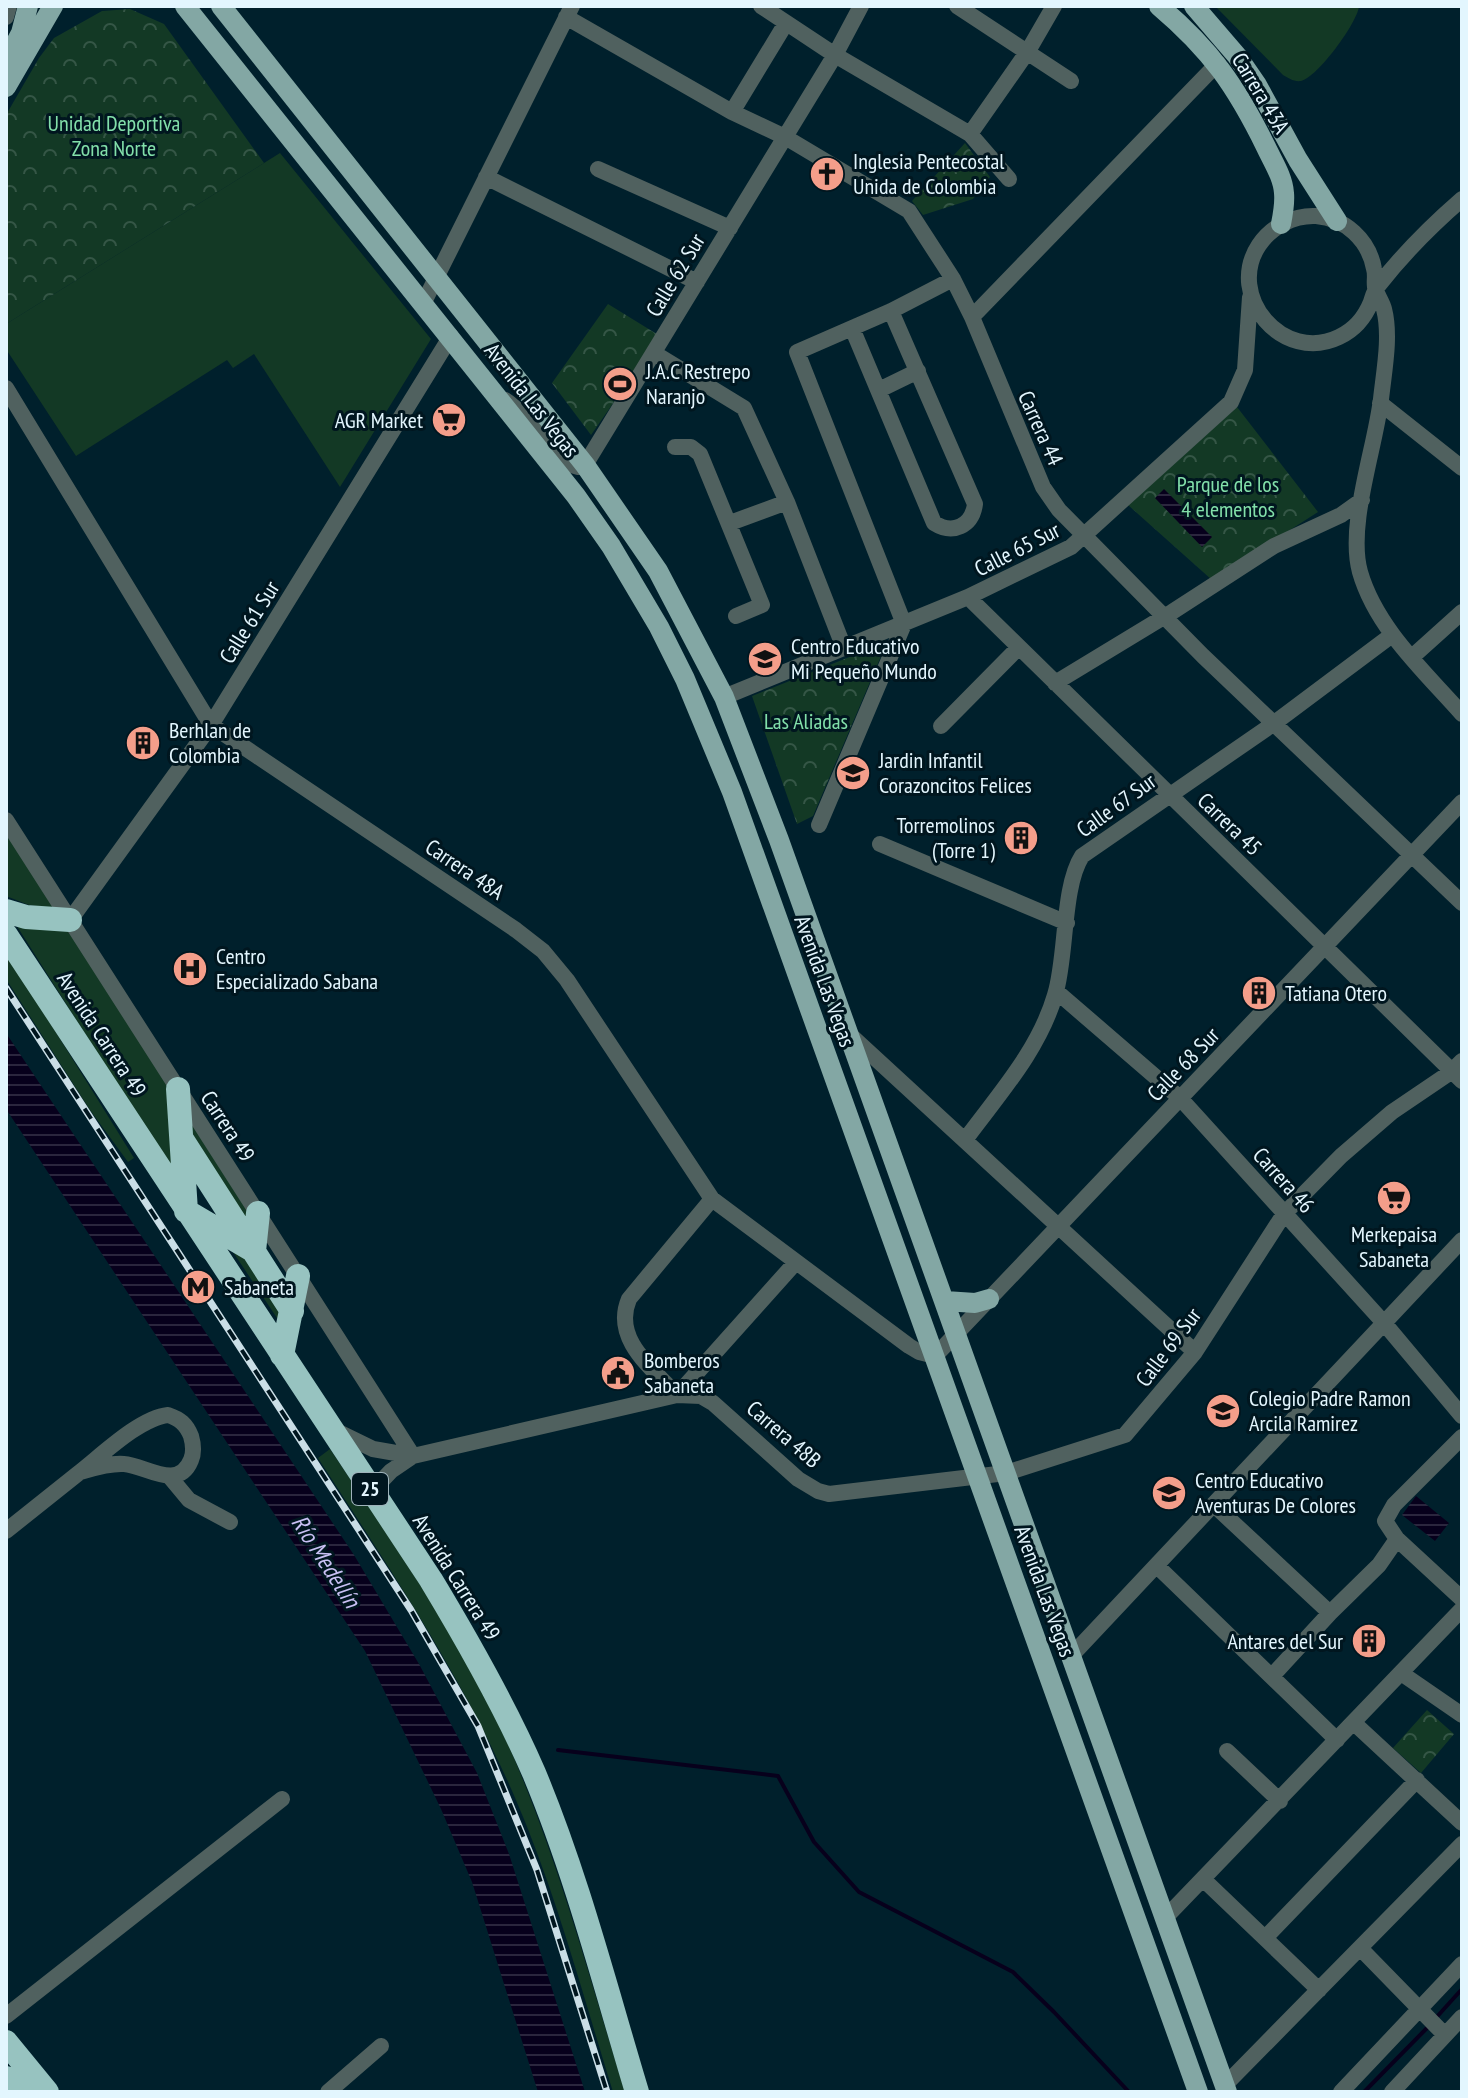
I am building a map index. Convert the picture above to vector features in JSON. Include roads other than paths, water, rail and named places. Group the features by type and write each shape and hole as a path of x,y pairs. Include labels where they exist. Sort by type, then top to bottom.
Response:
{"highway":[{"path":"6,911 26,917 70,920"},
{"name":"Avenida Carrera 49","path":"6,935 460,1628 519,1740 559,1841 637,2092"},
{"path":"178,1089 186,1211 254,1251"},
{"path":"181,1138 292,1311"},
{"path":"254,1251 258,1213"},
{"path":"282,1355 298,1276"},
{"path":"6,2042 47,2092"},
{"path":"6,2078 18,2092"}],"main road":[{"path":"6,61 21,33 28,6"},
{"path":"6,87 53,6"},
{"name":"Avenida Las Vegas","path":"185,6 562,476 642,595 685,679 732,792 1198,2092"},
{"name":"Avenida Las Vegas","path":"221,6 585,465 658,571 724,697 848,1032 1226,2089"},
{"name":"Carrera 43A","path":"1159,6 1218,63 1243,99 1280,175 1284,192 1281,224"},
{"name":"Carrera 43A","path":"1194,6 1237,56 1257,85 1298,160 1337,221"},
{"path":"945,1301 975,1303 989,1299"}],"street":[{"path":"6,17 9,6"},
{"path":"761,6 835,55 970,134 1009,179"},
{"name":"Calle 62 Sur","path":"585,465 835,55 861,6"},
{"path":"957,6 1071,81"},
{"path":"970,134 1028,51 1054,6"},
{"path":"424,302 569,12"},
{"name":"Carrera 44","path":"569,12 732,112 785,137 909,211 953,279 1043,487 1059,510 1273,724 1462,903"},
{"path":"732,112 786,23"},
{"path":"972,317 1218,63"},
{"path":"598,169 730,228"},
{"path":"486,177 697,282"},
{"path":"1375,289 1427,230 1462,199"},
{"path":"1309,216 1337,221 1351,229 1367,248 1375,272 1375,289 1370,304 1357,324 1338,338 1322,342 1291,339 1265,322 1251,293 1249,277 1255,253 1269,233 1281,224 1309,216"},
{"path":"819,825 904,624 797,352 891,311 953,279"},
{"path":"1375,289 1384,308 1387,330 1380,403 1357,529 1359,570 1392,635 1462,714"},
{"name":"Calle 65 Sur","path":"724,697 968,597 1071,547 1231,402 1245,370 1251,293"},
{"path":"852,328 934,523 948,529 963,526 974,512 975,504 891,311"},
{"name":"Calle 61 Sur","path":"70,920 211,725 451,336"},
{"path":"654,353 744,408 787,502 844,648"},
{"path":"879,390 918,371"},
{"name":"Carrera 48A","path":"6,388 211,725 543,951 567,980 712,1199 909,1346 935,1356"},
{"path":"498,395 521,411 564,461 578,467 585,465"},
{"path":"1380,403 1462,468"},
{"path":"675,447 691,447 700,454 762,605 736,616"},
{"path":"1055,683 1274,546 1341,515 1362,500"},
{"path":"730,523 787,502"},
{"name":"Carrera 45","path":"968,597 1324,947 1458,1071"},
{"path":"1412,657 1462,612"},
{"name":"Calle 67 Sur","path":"965,1140 1034,1046 1056,991 1076,865 1082,856 1273,724 1392,635"},
{"path":"941,726 1019,647"},
{"name":"Calle 68 Sur","path":"935,1356 1462,802"},
{"name":"Carrera 49","path":"6,820 413,1456"},
{"path":"880,844 1067,923"},
{"name":"Carrera 46","path":"1056,991 1180,1098 1384,1323 1462,1416"},
{"path":"848,1032 1195,1352"},
{"name":"Calle 69 Sur","path":"818,1491 847,1494 1006,1473 1125,1435 1195,1352 1274,1230 1290,1220 1341,1156 1392,1112 1458,1071"},
{"path":"677,1395 631,1345 624,1311 629,1299 712,1199"},
{"path":"1071,1656 1462,1240"},
{"path":"372,1491 391,1471 413,1456 677,1395 796,1262"},
{"name":"Carrera 48B","path":"677,1395 701,1396 713,1403 798,1479 818,1491"},
{"path":"6,1531 80,1472 158,1416 180,1419 193,1442 192,1458 186,1469 169,1476 116,1463 80,1472"},
{"path":"329,1428 373,1449 413,1456"},
{"path":"1462,1437 1386,1516 1387,1526 1397,1539 1462,1599"},
{"path":"169,1476 189,1500 230,1522"},
{"path":"1214,1505 1330,1613"},
{"path":"1272,1676 1379,1565 1397,1539"},
{"path":"1157,1566 1337,1740"},
{"path":"1165,1918 1462,1609"},
{"path":"1401,1673 1462,1715"},
{"path":"1354,1723 1462,1823"},
{"path":"1227,1751 1280,1801"},
{"path":"1265,1938 1417,1780"},
{"path":"6,2016 282,1799"},
{"path":"1226,2089 1462,1844"},
{"path":"1204,1880 1319,1990"},
{"path":"1360,1948 1443,2033"},
{"path":"1341,2092 1423,2013 1462,1964"},
{"path":"1392,2092 1443,2033 1462,2017"},
{"path":"328,2092 381,2046"}],"water":[{"path":"1164,489 1212,537 1202,547 1155,498"},
{"name":"Río Medellín","path":"6,1033 354,1555 419,1664 477,1773 509,1854 585,2092 538,2092 472,1882 441,1809 365,1651 6,1109"},
{"path":"1416,1496 1449,1523 1435,1541 1402,1515"}],"waterway":[{"path":"558,1750 778,1776 814,1842 859,1892 1013,1972 1129,2092"},
{"path":"1434,2020 1462,1989"},
{"path":"1364,2092 1428,2027"}],"railway":[{"path":"6,988 411,1610 478,1726 537,1870 607,2092"}],"place":[{"name":"Inglesia Pentecostal Unida de Colombia","path":"827,174"},
{"name":"J.A.C Restrepo Naranjo","path":"620,384"},
{"name":"AGR Market","path":"449,420"},
{"name":"Centro Educativo Mi Pequeño Mundo","path":"765,659"},
{"name":"Berhlan de Colombia","path":"143,743"},
{"name":"Jardin Infantil Corazoncitos Felices","path":"853,773"},
{"name":"Torremolinos (Torre 1)","path":"1021,838"},
{"name":"Centro Especializado Sabana","path":"190,969"},
{"name":"Tatiana Otero","path":"1259,993"},
{"name":"Merkepaisa Sabaneta","path":"1394,1198"},
{"name":"Sabaneta","path":"198,1287"},
{"name":"Bomberos Sabaneta","path":"618,1373"},
{"name":"Colegio Padre Ramon Arcila Ramirez","path":"1223,1411"},
{"name":"Centro Educativo Aventuras De Colores","path":"1169,1493"},
{"name":"Antares del Sur","path":"1369,1641"}],"park label":[{"name":"Unidad Deportiva Zona Norte","path":"114,136"},
{"name":"Parque de los 4 elementos","path":"1228,496"},
{"name":"Las Aliadas","path":"806,721"}]}
